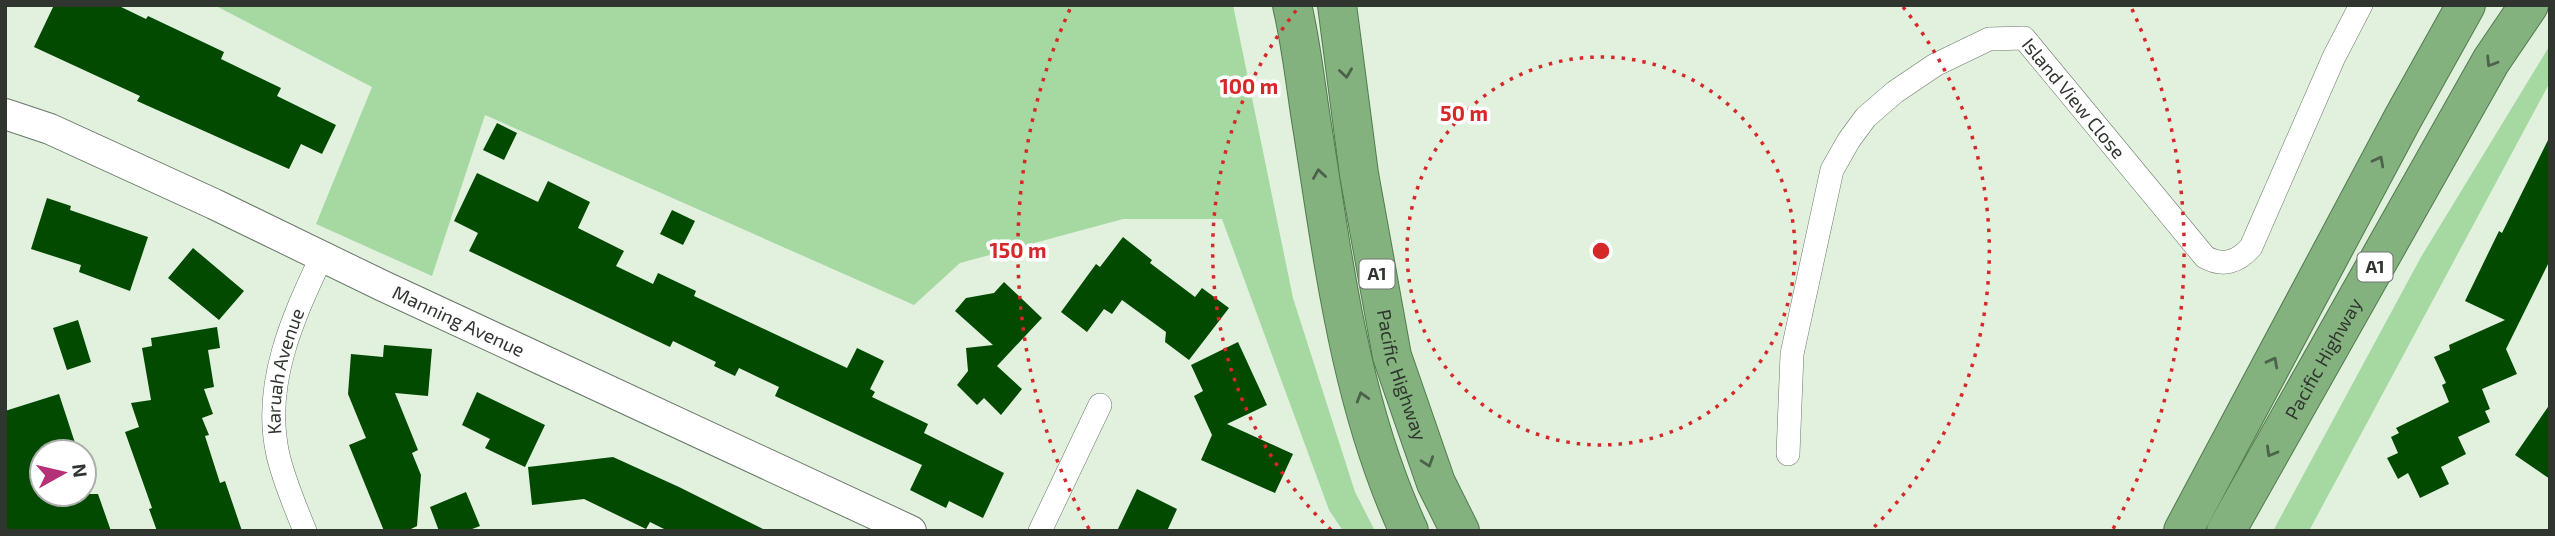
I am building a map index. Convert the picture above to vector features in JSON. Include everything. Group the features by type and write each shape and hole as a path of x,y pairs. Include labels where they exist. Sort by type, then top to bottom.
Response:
{"highway":[{"name":"A1","path":"1292,5 1336,283 1359,388 1396,503 1409,531"},
{"name":"Pacific Highway","path":"1337,5 1359,174 1392,356 1436,483 1460,531"},
{"name":"A1","path":"2183,531 2466,5"},
{"path":"2422,185 2431,123 2489,5"},
{"name":"Pacific Highway","path":"2226,531 2491,61 2529,5"}],"street":[{"name":"Island View Close","path":"1788,454 1792,354 1832,170 1866,117 1895,92 1935,65 1989,39 2024,38 2205,257 2216,263 2229,262 2242,258 2251,247 2334,57 2361,5"},
{"name":"Manning Avenue","path":"5,114 50,129 214,204 911,531"},
{"name":"Karuah Avenue","path":"305,531 277,454 274,415 283,350 296,310 322,256"},
{"path":"1040,531 1100,404"}],"green space":[{"path":"214,5 1233,5 1293,298 1355,492 1375,531 1343,531 1329,510 1222,219 1123,219 960,263 914,305 485,115 432,276 316,224 372,87"},
{"path":"2550,45 2550,82 2309,531 2273,531 2421,257"}],"building":[{"path":"54,5 117,5 146,19 148,16 224,52 221,59 281,88 277,96 336,125 322,154 301,144 289,169 137,101 140,96 34,47"},
{"path":"497,123 517,133 504,160 483,150"},
{"path":"2550,136 2550,260 2506,349 2517,374 2482,389 2490,409 2485,411 2490,422 2458,437 2466,454 2441,467 2449,484 2420,498 2408,473 2398,479 2387,458 2398,453 2391,437 2399,433 2396,428 2449,402 2442,385 2446,383 2434,357 2450,350 2449,345 2505,320 2465,301"},
{"path":"477,173 538,202 548,181 590,202 578,228 624,251 616,266 653,284 658,273 696,291 694,296 847,368 857,348 884,361 870,389 875,392 872,397 928,424 924,433 1004,473 983,518 949,501 946,508 910,490 922,465 775,396 779,387 739,368 735,376 714,366 716,362 673,341 670,347 469,251 478,233 454,221"},
{"path":"47,198 71,206 70,210 148,237 130,291 79,272 81,265 31,249"},
{"path":"672,210 695,221 683,245 660,234"},
{"path":"1123,237 1152,260 1150,263 1195,297 1202,288 1229,308 1189,360 1165,342 1166,332 1122,300 1112,314 1104,309 1087,332 1061,312 1096,264 1100,267"},
{"path":"193,248 244,291 219,320 168,278"},
{"path":"1004,282 1042,318 997,366 1022,389 1001,415 984,398 977,405 957,385 968,371 966,348 993,345 955,311 966,298 994,293"},
{"path":"78,320 91,362 67,370 53,328"},
{"path":"217,327 220,348 208,350 214,387 204,389 213,414 202,418 209,435 205,436 220,483 225,481 242,531 157,531 149,509 152,508 125,432 139,427 131,403 151,400 142,348 152,346 151,338"},
{"path":"1238,342 1267,405 1227,424 1293,454 1275,493 1201,460 1212,435 1194,396 1203,391 1191,365"},
{"path":"384,345 432,349 428,396 395,393 418,450 412,453 421,475 417,526 407,531 384,531 349,445 366,438 348,394 351,354 383,357"},
{"path":"477,392 545,425 525,467 485,448 490,439 462,425"},
{"path":"59,394 73,438 28,438 28,508 98,508 98,494 111,531 5,531 5,411"},
{"path":"2550,404 2550,479 2515,455"},
{"path":"613,457 767,531 668,531 650,522 646,529 584,499 532,505 528,467"},
{"path":"1137,489 1177,509 1167,531 1117,531"},
{"path":"466,492 480,526 467,531 439,531 430,507"}]}
